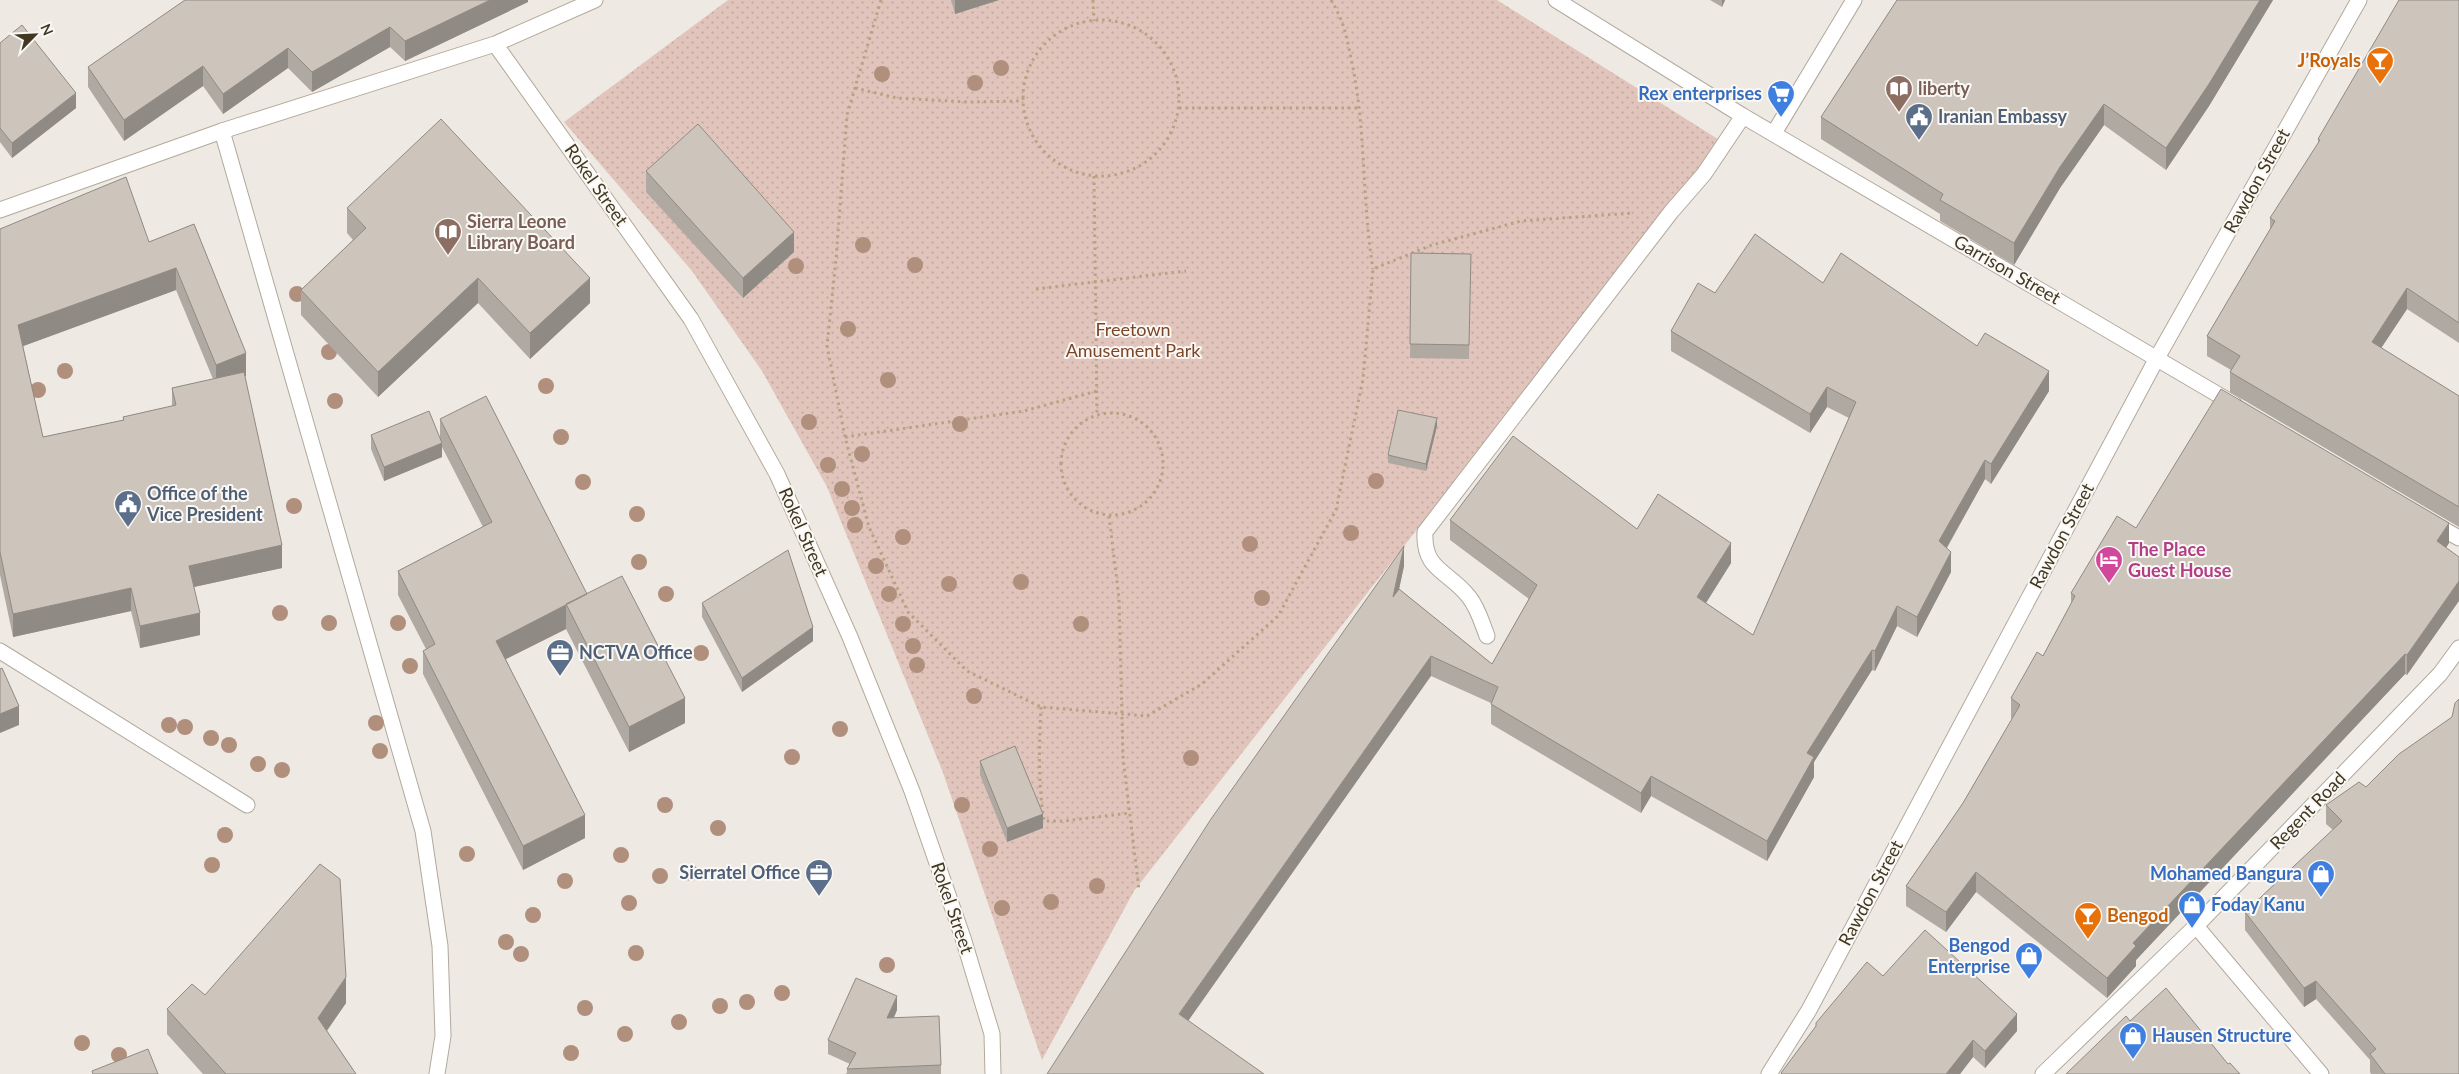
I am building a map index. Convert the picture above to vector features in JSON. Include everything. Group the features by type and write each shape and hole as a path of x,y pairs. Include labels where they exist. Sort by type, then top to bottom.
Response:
{"street":[{"path":"0,210 222,131 496,44 595,0"},
{"name":"Garrison Street","path":"1556,0 1743,116 2243,409"},
{"path":"1774,133 1854,0"},
{"name":"Rawdon Street","path":"1769,1074 1809,1010 2157,358 2359,0"},
{"name":"Rokel Street","path":"496,44 691,319 776,474 850,637 912,791 963,938 992,1034 993,1074"},
{"path":"1487,636 1471,598 1458,584 1433,564 1424,548 1425,532 1671,212 1704,174 1743,116"},
{"path":"222,131 423,831 440,946 443,1036 436,1074"},
{"path":"2423,517 2459,538"},
{"name":"Regent Road","path":"2043,1074 2196,926 2440,674 2459,648"},
{"path":"0,651 247,805"},
{"path":"2196,926 2321,1074"}],"path":[{"path":"881,0 847,115 827,346 845,437 869,528 908,612 967,671 1041,707 1147,716 1202,684 1278,616 1336,510 1363,379 1373,269 1366,212 1361,108 1344,22 1331,0"},
{"path":"1092,0 1094,21"},
{"path":"1106,19 1126,24 1150,37 1166,55 1177,80 1179,108 1169,138 1151,159 1121,174 1094,176 1064,167 1042,151 1028,128 1023,101 1031,62 1047,40 1079,22 1094,21 1106,19"},
{"path":"855,88 897,98 967,102 1023,101"},
{"path":"1179,108 1361,108"},
{"path":"1094,176 1097,414"},
{"path":"1373,269 1432,245 1521,221 1671,212"},
{"path":"1036,289 1186,271"},
{"path":"845,437 1024,410 1098,391"},
{"path":"1115,412 1133,417 1147,427 1158,442 1162,454 1162,472 1157,489 1143,505 1127,514 1110,516 1091,512 1076,501 1067,490 1060,473 1061,455 1069,434 1081,421 1097,414 1115,412"},
{"path":"1110,516 1119,598 1123,758 1139,890"},
{"path":"1041,707 1038,750 1040,800 1044,821 1064,821 1130,813"}],"green space":[{"name":"Freetown Amusement Park","path":"728,0 1497,0 1721,141 1134,891 1042,1060 942,770 827,487 762,371 692,271 564,122"}],"building":[{"path":"185,0 490,0 405,41 390,27 312,72 288,48 223,94 203,66 124,120 88,67"},
{"path":"1897,0 2260,0 2209,84 2166,148 2104,104 2060,167 2014,243 1940,200 1943,194 1821,117"},
{"path":"2399,0 2459,0 2459,323 2407,288 2372,342 2459,396 2459,507 2230,372 2240,356 2207,336 2275,221 2270,218 2320,140 2318,139"},
{"path":"22,25 76,93 12,143 0,128 0,43"},
{"name":"Sierra Leone Library Board","path":"441,119 590,278 530,333 478,278 378,372 301,290 366,228 347,208"},
{"path":"698,124 794,232 743,278 646,171"},
{"path":"126,177 149,242 194,224 246,353 216,365 176,268 18,325 43,437 124,420 123,417 176,405 172,388 244,372 282,545 189,566 200,613 140,626 131,588 13,614 0,552 0,229"},
{"path":"1755,234 1823,283 1841,253 1977,346 1985,333 2049,371 1991,464 1985,460 1939,541 1951,552 1917,617 1897,606 1875,651 1872,650 1807,753 1814,757 1767,841 1651,776 1641,793 1491,704 1498,687 1431,656 1179,1014 1264,1074 1047,1074 1211,819 1404,546 1393,597 1399,589 1492,664 1537,585 1450,520 1513,436 1637,529 1658,494 1731,543 1697,597 1753,635 1856,402 1827,387 1810,414 1671,331 1698,283 1715,293"},
{"path":"1411,253 1471,254 1469,345 1410,344"},
{"path":"2221,389 2449,523 2437,541 2459,557 2459,581 2407,655 2405,654 2133,943 2136,946 2107,978 1976,872 1946,912 1906,886 1963,803 2020,705 2011,698 2037,652 2043,656 2075,596 2071,593 2117,516 2136,528"},
{"path":"486,396 587,594 496,641 585,815 523,846 423,651 435,644 398,571 492,522 440,419"},
{"path":"1398,410 1437,418 1426,464 1388,455"},
{"path":"429,411 442,443 384,467 371,435"},
{"path":"788,550 813,627 742,678 702,603"},
{"path":"622,576 685,698 629,727 566,604"},
{"path":"2,668 19,706 0,714 0,669"},
{"path":"2459,699 2459,1074 2385,1074 2370,1054 2376,1049 2316,981 2304,988 2245,912 2342,821 2326,805 2359,782 2366,787 2399,754 2452,717 2455,703"},
{"path":"1015,746 1043,814 1007,828 980,761"},
{"path":"320,864 340,879 346,977 318,1018 356,1074 226,1074 167,1009 192,984 205,995"},
{"path":"1925,930 2017,1014 1985,1051 1973,1040 1946,1074 1781,1073 1816,1026 1816,1023 1867,962 1883,976"},
{"path":"856,978 897,996 887,1018 939,1016 941,1065 847,1069 856,1053 828,1040"},
{"path":"2166,988 2228,1064 2230,1063 2240,1074 2066,1074 2126,1016 2130,1021"},
{"path":"148,1049 158,1074 93,1074 92,1071"}],"place":[{"name":"J’Royals","path":"2380,85"},
{"name":"liberty","path":"1899,113"},
{"name":"Rex enterprises","path":"1781,118"},
{"name":"Iranian Embassy","path":"1919,141"},
{"name":"Sierra Leone Library Board","path":"448,256"},
{"name":"Office of the Vice President","path":"128,528"},
{"name":"The Place Guest House","path":"2109,584"},
{"name":"NCTVA Office","path":"560,677"},
{"name":"Sierratel Office","path":"819,897"},
{"name":"Mohamed Bangura","path":"2321,898"},
{"name":"Foday Kanu","path":"2192,929"},
{"name":"Bengod","path":"2088,940"},
{"name":"Bengod Enterprise","path":"2029,980"},
{"name":"Hausen Structure","path":"2133,1060"}]}
